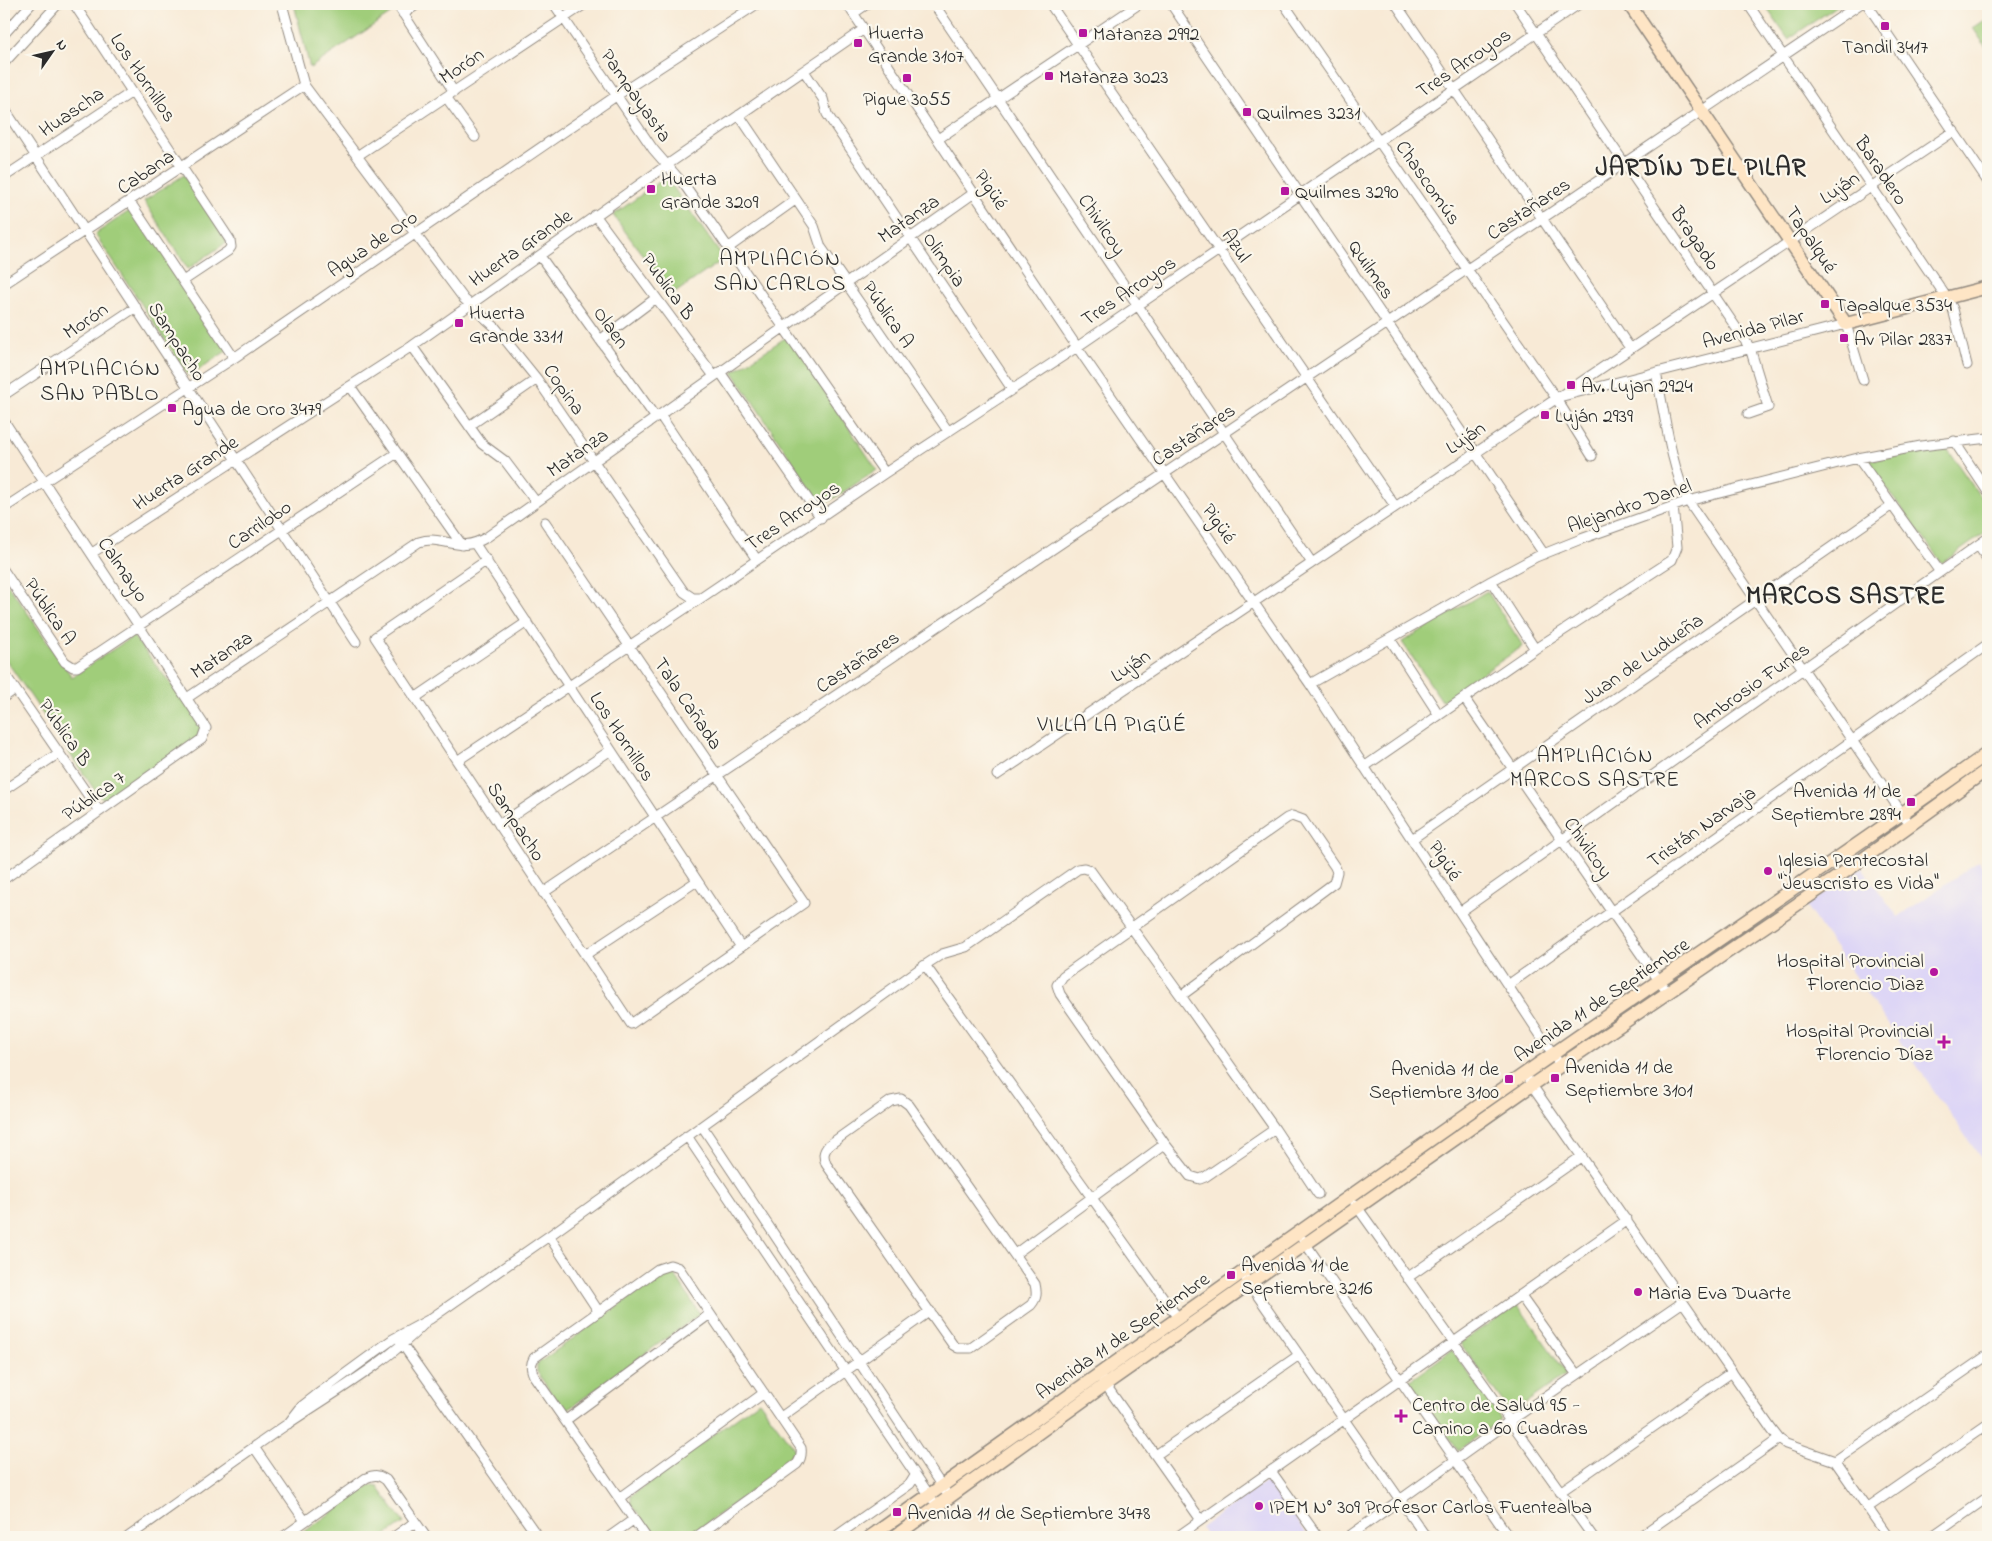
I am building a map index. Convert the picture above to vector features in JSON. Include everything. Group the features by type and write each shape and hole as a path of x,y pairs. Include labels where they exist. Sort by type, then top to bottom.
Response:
{"main road":[{"name":"Tapalqué","path":"1629,4 1846,324"},
{"name":"Avenida Pilar","path":"1846,324 1988,287"},
{"name":"Avenida 11 de Septiembre","path":"1664,987 1902,813 1988,753"},
{"name":"Avenida 11 de Septiembre","path":"894,1537 950,1497 1102,1380 1178,1318 1306,1244 1358,1208 1556,1060 1910,825 1988,769"},
{"name":"Avenida 11 de Septiembre","path":"874,1536 941,1486 1102,1380 1246,1279 1298,1233 1349,1197 1528,1080"}],"street":[{"path":"4,34 31,4"},
{"path":"4,63 58,4"},
{"name":"Los Hornillos","path":"74,4 230,240 231,247 228,251 183,281"},
{"name":"Copina","path":"282,4 304,85 470,305 494,327 537,379 684,592 697,598"},
{"path":"397,4 475,137"},
{"path":"403,14 418,4"},
{"name":"Pampayasta","path":"554,4 653,149 686,187 885,473"},
{"name":"Morón","path":"357,156 585,4"},
{"name":"Agua de Oro","path":"4,508 188,389 616,96 757,4"},
{"name":"Pigüé","path":"847,4 1077,347 1310,684 1556,1060"},
{"path":"854,13 868,4"},
{"name":"Chivilcoy","path":"934,4 1312,563"},
{"name":"Azul","path":"1050,4 1394,506"},
{"path":"938,139 1138,4"},
{"name":"Quilmes","path":"1171,4 1544,554"},
{"name":"Chascomús","path":"1284,4 1556,398 1592,456"},
{"path":"1396,4 1630,348"},
{"name":"Bragado","path":"1516,4 1750,348 1768,408 1748,414"},
{"name":"Tres Arroyos","path":"457,762 697,598 821,518 885,473 1077,347 1579,4"},
{"name":"Baradero","path":"1748,4 1947,298 1953,309 1967,365"},
{"name":"Castañares","path":"543,892 1860,4"},
{"path":"1867,4 1988,182"},
{"name":"Huerta Grande","path":"92,553 412,346 864,28"},
{"name":"Olimpia","path":"804,71 823,99 827,114 1012,389"},
{"name":"Cabana","path":"4,284 304,85"},
{"name":"Huascha","path":"4,176 132,92"},
{"name":"Sampacho","path":"4,108 356,642"},
{"name":"Pública A","path":"739,115 814,226 821,246 948,431"},
{"name":"Luján","path":"997,775 1254,603 1474,452 1954,131"},
{"name":"Matanza","path":"187,698 419,542 427,540 462,545 475,544 974,193"},
{"path":"728,248 795,200"},
{"name":"Sampacho","path":"130,202 234,358"},
{"name":"Publica B","path":"596,215 656,298 717,374 821,518"},
{"name":"Olaen","path":"540,256 658,417 757,560"},
{"path":"600,340 656,298"},
{"name":"Morón","path":"4,395 136,307"},
{"name":"Avenida Pilar","path":"1556,398 1846,324"},
{"name":"Tapalqué","path":"1846,324 1863,380"},
{"path":"412,346 482,444 505,461 536,502"},
{"path":"1656,373 1675,461 1682,489 1688,501 1910,825"},
{"path":"469,426 537,379"},
{"path":"350,386 462,545"},
{"name":"Calmayo","path":"4,421 206,728 202,739"},
{"name":"Alejandro Danel","path":"1310,684 1491,581 1544,554 1581,539 1688,501 1858,458 1954,441 1988,438"},
{"path":"1954,441 1988,492"},
{"name":"Carrilobo","path":"73,667 77,668 397,453"},
{"path":"1858,458 1940,572"},
{"name":"Juan de Ludueña","path":"1412,840 1892,505"},
{"path":"1364,767 1535,649 1672,560 1677,547 1673,506"},
{"name":"Tala Cañada","path":"545,522 804,903 741,947"},
{"name":"Ambrosio Funes","path":"1460,912 1988,538"},
{"name":"Los Hornillos","path":"475,544 741,947"},
{"path":"1978,545 1988,560"},
{"name":"Sampacho","path":"487,560 375,637 457,762 631,1024 741,947"},
{"name":"Pública A","path":"4,571 65,662 73,667"},
{"path":"1491,581 1535,649"},
{"path":"415,698 527,622"},
{"path":"1390,639 1439,716"},
{"name":"Tristán Narvaja","path":"1508,985 1988,644"},
{"name":"Pública B","path":"4,673 99,811"},
{"path":"4,697 15,689"},
{"name":"Chivilcoy","path":"1464,698 1664,987"},
{"name":"Pública 7","path":"4,879 202,739"},
{"path":"499,825 611,750"},
{"path":"4,790 59,753"},
{"path":"1181,996 1334,883 1338,872 1303,820 1292,816 1287,818 1063,976 1057,985 1060,994 1165,1144 1190,1176 1200,1179 1275,1129"},
{"path":"288,1424 302,1406 396,1337 430,1319 549,1236 925,965 942,954 966,947 1078,869 1084,868 1094,874 1275,1129 1318,1194"},
{"path":"585,956 697,880"},
{"path":"925,965 1178,1318"},
{"path":"1528,1080 1779,1439 1786,1444 1835,1461 1888,1537"},
{"path":"901,1099 909,1104 1015,1254 1035,1284 1037,1292 1035,1300 1031,1306 971,1348 958,1348 930,1312 826,1164 823,1157 824,1150 891,1101 901,1099"},
{"path":"702,1126 950,1497"},
{"path":"687,1136 937,1506"},
{"path":"1015,1254 1165,1144"},
{"path":"1407,1278 1582,1156"},
{"path":"1349,1197 1593,1537"},
{"path":"1177,1537 1627,1220"},
{"path":"1298,1233 1508,1537"},
{"path":"549,1236 599,1312"},
{"path":"646,1537 534,1376 531,1363 534,1358 658,1270 670,1265 678,1268 801,1448 801,1460 696,1537"},
{"path":"1246,1279 1426,1537"},
{"path":"1520,1295 1577,1374"},
{"path":"1348,1537 1577,1374 1683,1302"},
{"path":"781,1417 930,1312"},
{"path":"566,1420 710,1314"},
{"path":"128,1537 254,1447 323,1402 403,1345 430,1319"},
{"path":"396,1337 538,1537"},
{"path":"1156,1456 1299,1355"},
{"path":"1835,1461 1988,1355"},
{"path":"1560,1492 1732,1372"},
{"path":"1102,1380 1201,1520"},
{"path":"619,1498 764,1393"},
{"path":"1867,1508 1988,1424"},
{"path":"1639,1537 1779,1439"},
{"path":"254,1447 305,1521"},
{"path":"1271,1470 1318,1537"},
{"path":"283,1537 366,1478 373,1475 380,1475 386,1480 426,1537"},
{"path":"835,1537 910,1484 915,1476"},
{"path":"1931,1537 1988,1497"},
{"path":"609,1537 633,1520"},
{"path":"394,1537 415,1522"}],"shaded area":[{"name":"Hospital Provincial Florencio Díaz","path":"1979,861 1988,876 1987,1167 1806,906 1862,868 1898,917"},
{"name":"IPEM N° 309 Profesor Carlos Fuentealba","path":"1264,1483 1271,1484 1309,1537 1207,1537 1200,1528"}],"green space":[{"path":"294,4 392,4 396,10 310,68"},
{"path":"1764,4 1840,4 1788,39"},
{"path":"1988,18 1988,50 1973,28"},
{"path":"184,175 227,242 188,269 144,201"},
{"path":"666,177 724,259 672,295 613,215"},
{"path":"134,208 228,350 189,376 95,234"},
{"path":"788,336 877,470 822,506 733,372"},
{"path":"1948,450 1988,508 1988,531 1942,563 1866,460"},
{"path":"4,579 72,677 133,636 206,728 197,738 106,800 98,795 4,657"},
{"path":"1487,591 1523,646 1442,701 1402,642"},
{"path":"672,1271 700,1314 570,1408 562,1409 537,1372 537,1364 666,1272"},
{"path":"1517,1304 1567,1374 1511,1413 1460,1343"},
{"path":"1452,1350 1501,1419 1458,1451 1409,1381"},
{"path":"759,1401 796,1451 797,1456 794,1460 687,1537 654,1537 631,1503 631,1496"},
{"path":"370,1485 378,1487 404,1523 383,1537 297,1537"}],"place":[{"name":"Tandil 3417","path":"1885,26"},
{"name":"Matanza 2992","path":"1083,33"},
{"name":"Huerta Grande 3107","path":"858,43"},
{"name":"Matanza 3023","path":"1049,76"},
{"name":"Pigue 3055","path":"907,78"},
{"name":"Quilmes 3231","path":"1247,112"},
{"name":"Huerta Grande 3209","path":"651,189"},
{"name":"Quilmes 3290","path":"1285,191"},
{"name":"Tapalque 3534","path":"1825,304"},
{"name":"Huerta Grande 3311","path":"459,323"},
{"name":"Av Pilar 2837","path":"1844,338"},
{"name":"Av. Lujan 2924","path":"1571,385"},
{"name":"Agua de Oro 3479","path":"172,408"},
{"name":"Luján 2939","path":"1545,415"},
{"name":"Avenida 11 de Septiembre 2894","path":"1911,802"},
{"name":"Iglesia Pentecostal \"Jeuscristo es Vida\"","path":"1768,871"},
{"name":"Hospital Provincial Florencio Diaz","path":"1934,972"},
{"name":"Hospital Provincial Florencio Díaz","path":"1944,1042"},
{"name":"Avenida 11 de Septiembre 3101","path":"1555,1078"},
{"name":"Avenida 11 de Septiembre 3100","path":"1509,1079"},
{"name":"Avenida 11 de Septiembre 3216","path":"1231,1275"},
{"name":"Maria Eva Duarte","path":"1638,1292"},
{"name":"Centro de Salud 95 - Camino a 60 Cuadras","path":"1401,1416"},
{"name":"IPEM N° 309 Profesor Carlos Fuentealba","path":"1259,1506"},
{"name":"Avenida 11 de Septiembre 3478","path":"897,1512"}],"district":[{"name":"JARDÍN DEL PILAR","path":"1701,166"},
{"name":"AMPLIACIÓN SAN CARLOS","path":"780,270"},
{"name":"AMPLIACIÓN SAN PABLO","path":"100,380"},
{"name":"MARCOS SASTRE","path":"1846,594"},
{"name":"VILLA LA PIGÜÉ","path":"1112,723"},
{"name":"AMPLIACIÓN MARCOS SASTRE","path":"1595,767"}]}
